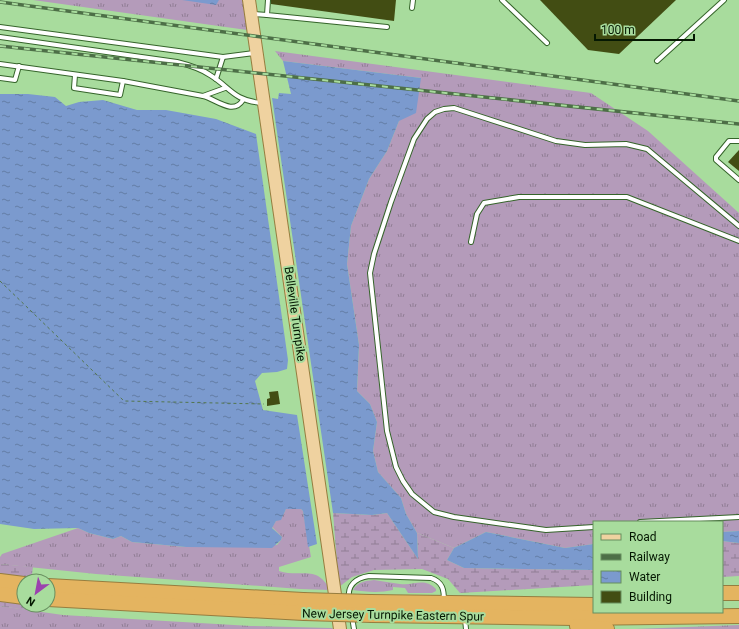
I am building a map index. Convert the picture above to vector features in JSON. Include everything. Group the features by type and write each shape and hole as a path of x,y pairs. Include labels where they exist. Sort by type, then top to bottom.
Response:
{"highway":[{"path":"0,581 16,583"},
{"name":"New Jersey Turnpike Eastern Spur","path":"56,587 304,606"},
{"path":"723,593 739,592"},
{"path":"0,594 16,596"},
{"name":"New Jersey Turnpike Eastern Spur","path":"56,599 371,608 444,603 592,604"},
{"path":"723,603 739,602"},
{"name":"New Jersey Turnpike Eastern Spur","path":"371,608 466,623 506,617 739,616"},
{"path":"506,617 550,625 607,629"}],"main road":[{"name":"Belleville Turnpike","path":"249,0 340,629"}],"lane":[{"path":"267,15 268,0"},
{"path":"412,8 413,0"},
{"path":"502,0 547,43"},
{"path":"657,61 724,0"},
{"path":"251,14 387,27"},
{"path":"0,27 223,57 257,52"},
{"path":"0,37 178,62 199,68 243,100 264,103"},
{"path":"216,79 223,57"},
{"path":"0,64 123,81 203,96 228,107 240,104 243,100"},
{"path":"0,78 15,80 19,66"},
{"path":"75,75 74,88 120,95 123,81"},
{"path":"203,96 225,88"},
{"path":"593,527 562,530 539,529 454,517 434,512 412,494 396,467 387,431 370,273 374,254 391,202 414,139 427,119 435,112 454,108 556,141 585,145 626,144 647,149 739,226"},
{"path":"739,141 729,141 716,157 716,160 739,180"},
{"path":"471,242 476,214 484,203 519,197 608,196 628,197 739,241"},
{"path":"660,521 739,517"},
{"path":"354,629 349,589 354,581 364,576 422,577 435,579 440,583 444,590 444,603"}],"path":[{"path":"0,281 124,401 264,404"}],"green space":[{"path":"33,0 243,0 247,30"},
{"path":"275,51 591,93 648,131 739,213 739,531 723,532 723,521 593,521 593,544 565,548 486,532 454,548 417,533 406,514 401,498 378,472 373,451 377,422 370,404 357,391 359,345 347,264 351,226 369,179 387,151 399,121 421,78 283,61"},
{"path":"286,509 301,509 303,511 311,557 279,567 279,571 287,573 314,574 325,582 330,590 96,574 0,564 0,557 2,554 78,528 89,533 113,539 121,536 132,542 186,547 277,545 282,537 272,527 276,521 282,517"},
{"path":"333,513 372,515 387,513 418,559 417,533 454,548 447,560 464,568 593,570 593,585 460,593 448,579 422,569 374,570 352,577 339,587"},
{"path":"723,541 739,543 739,576 723,577"},
{"path":"0,564 33,567 32,573 16,573 16,608 0,606"},
{"path":"374,580 397,584 427,583 432,585 436,591 432,593 408,593 405,588 393,587 393,590 383,592 353,590 362,582"},
{"path":"0,606 16,608 16,613 49,613 251,626 333,629 0,629"},
{"path":"739,625 739,629 635,629"}],"water":[{"path":"182,0 219,0 216,5"},
{"path":"283,61 421,78 416,113 399,121 387,151 369,179 351,226 347,264 359,345 357,391 370,404 377,422 373,451 378,472 401,498 406,514 417,533 418,559 387,513 372,515 333,513 272,98 278,99 279,93 291,94"},
{"path":"0,94 28,94 55,97 66,106 79,102 103,100 137,110 166,110 216,119 256,134 288,360 287,369 277,372 262,373 255,381 263,410 297,415 317,544 308,547 303,511 301,509 286,509 281,520 276,521 272,528 282,537 281,540 272,548 186,547 132,542 121,536 113,539 89,533 78,528 34,529 0,524"},
{"path":"739,531 739,543 723,541 723,532"},
{"path":"486,532 565,548 593,544 593,570 464,568 447,560 454,548"}],"building":[{"path":"271,0 396,0 394,21 271,4"},
{"path":"540,0 676,0 619,54 588,50"},
{"path":"739,150 739,171 728,162"},
{"path":"278,391 280,404 267,406 267,399 270,398 269,392"}],"railway":[{"path":"0,2 739,101"},
{"path":"0,46 739,124"}]}
